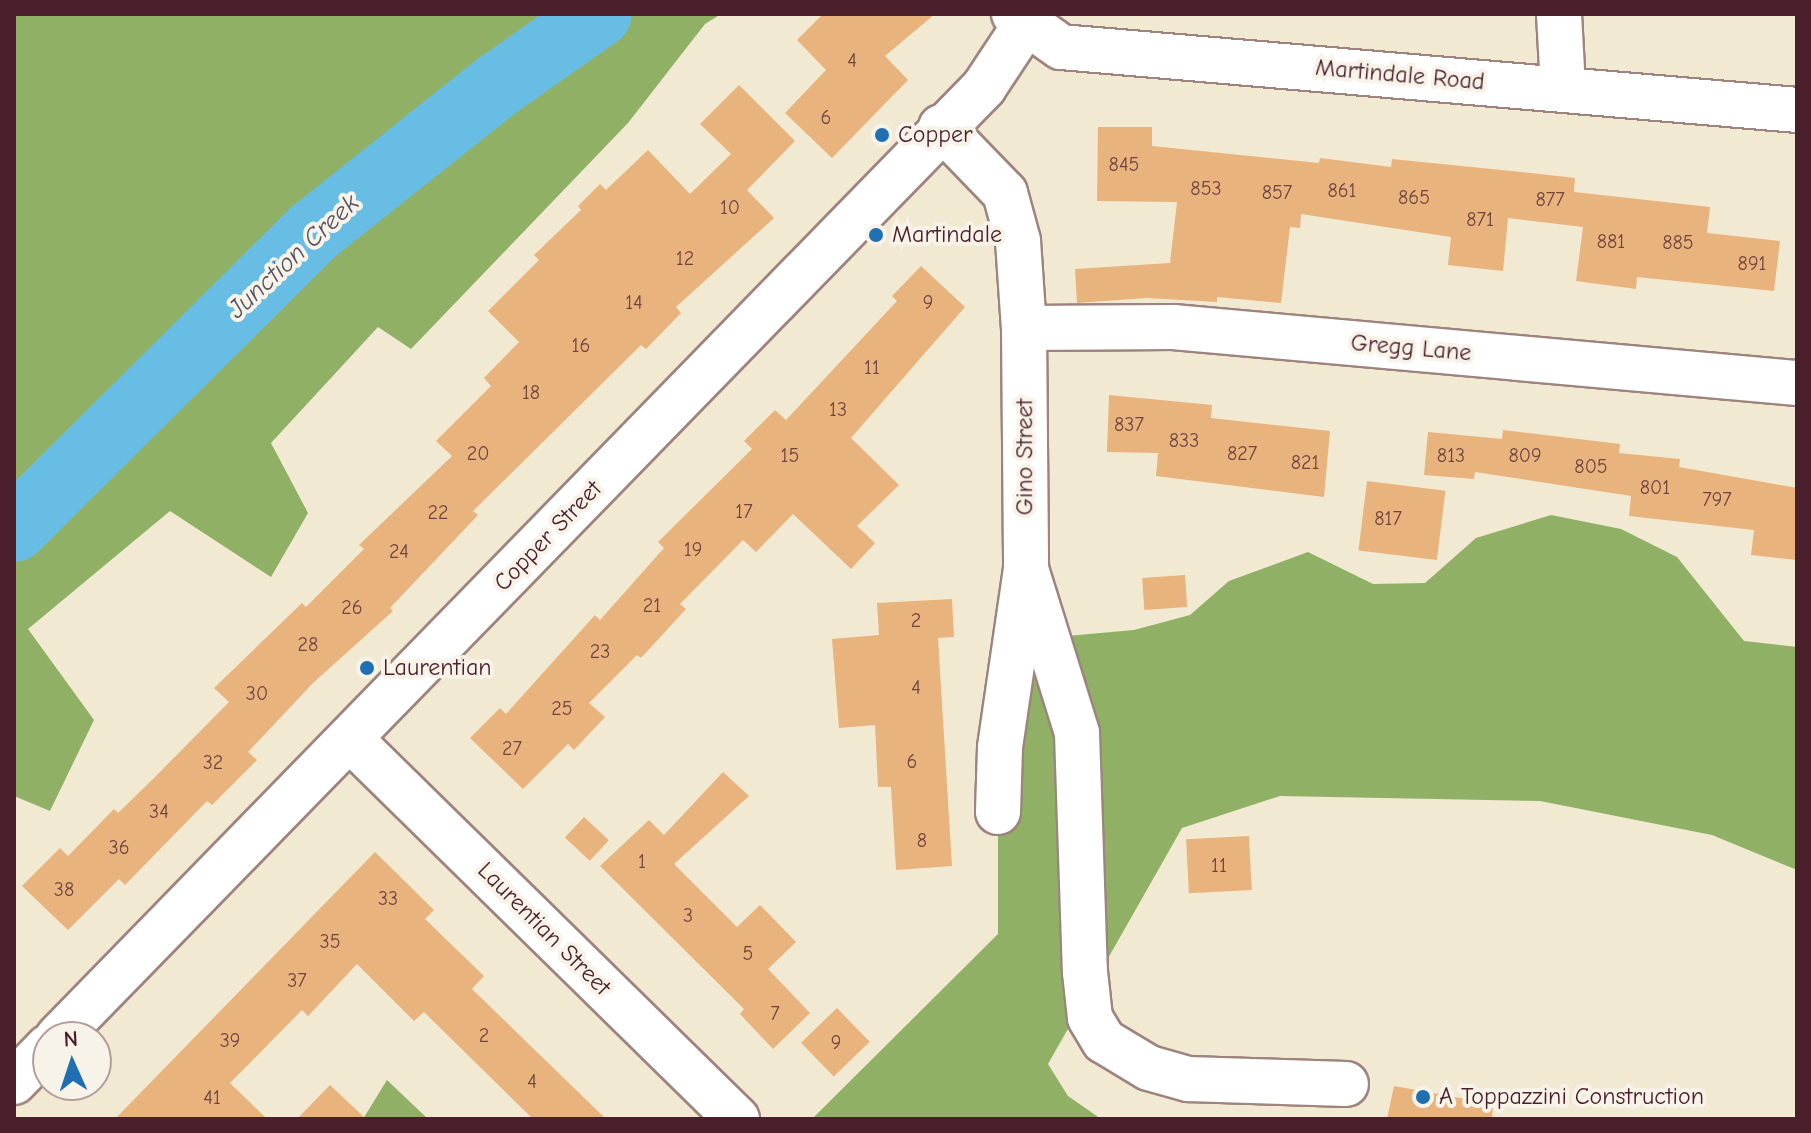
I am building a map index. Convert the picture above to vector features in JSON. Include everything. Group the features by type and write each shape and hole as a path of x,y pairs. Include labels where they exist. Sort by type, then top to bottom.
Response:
{"street":[{"path":"1559,14 1563,89"},
{"name":"Martindale Road","path":"1020,20 1061,47 1797,110"},
{"name":"Copper Street","path":"74,1021 351,740 941,127 984,87 1020,20"},
{"name":"Gino Street","path":"941,127 1005,193 1018,241 1024,328 1026,569 1000,748 998,812"},
{"name":"Gregg Lane","path":"1024,328 1173,327 1797,383"},
{"path":"1026,569 1077,733 1085,972 1090,1018 1104,1041 1136,1062 1188,1079 1346,1084"},
{"name":"Laurentian Street","path":"351,740 737,1119"},
{"path":"14,1082 32,1063"}],"green space":[{"path":"14,14 721,14 705,24 628,123 411,349 378,327 271,443 308,513 271,577 170,511 28,629 94,720 50,811 14,796"},
{"path":"1551,515 1621,529 1677,557 1744,641 1797,647 1797,870 1712,835 1540,801 1280,796 1182,828 1048,1064 1068,1096 1101,1119 812,1119 998,934 998,746 1045,638 1134,630 1190,615 1229,581 1308,552 1373,584 1425,583 1476,538"},
{"path":"387,1080 428,1119 363,1119"}],"building":[{"path":"823,14 935,14 885,56 908,80 832,158 785,113 826,70 797,40"},
{"path":"739,85 795,141 747,190 774,218 676,307 681,313 646,349 641,345 473,511 478,515 390,608 393,611 313,683 248,752 257,760 212,805 207,801 125,885 119,879 68,930 22,886 60,848 68,856 114,809 118,813 154,778 229,702 214,688 302,603 306,607 364,549 359,545 452,456 436,441 491,386 484,378 519,342 488,311 539,260 534,255 581,210 578,206 600,184 606,190 648,150 690,194 731,154 700,124"},
{"path":"1098,127 1152,127 1152,146 1319,163 1320,158 1391,167 1392,159 1531,173 1575,178 1574,192 1710,207 1707,233 1780,241 1774,291 1637,277 1636,289 1576,281 1583,227 1508,218 1503,271 1448,265 1451,237 1301,214 1300,228 1290,227 1281,303 1217,297 1217,302 1147,298 1077,303 1075,269 1170,263 1177,202 1097,201"},
{"path":"921,266 965,307 851,438 899,485 857,526 875,543 851,569 793,514 756,552 743,540 680,604 686,609 641,658 637,655 589,703 605,717 574,750 568,744 523,789 470,738 500,708 506,714 595,615 600,620 664,548 658,542 752,449 744,441 775,410 786,420 897,301 892,296"},
{"path":"1109,395 1212,405 1211,418 1330,431 1324,497 1156,476 1158,453 1107,452"},
{"path":"1503,430 1620,444 1619,453 1680,459 1679,467 1797,488 1797,560 1751,555 1754,530 1629,516 1631,496 1475,472 1474,479 1424,475 1428,432 1502,439"},
{"path":"1367,481 1445,491 1437,560 1358,550"},
{"path":"1185,575 1187,607 1144,610 1142,578"},
{"path":"952,599 954,637 938,638 952,866 896,870 891,787 878,787 875,725 839,728 832,639 879,635 877,603"},
{"path":"723,772 749,796 674,864 737,927 760,905 796,942 768,969 810,1013 773,1049 740,1014 744,1009 600,866 649,820 664,835"},
{"path":"584,817 609,840 590,861 565,837"},
{"path":"1249,836 1252,890 1189,893 1186,839"},
{"path":"375,852 434,910 425,919 484,976 472,989 606,1119 533,1119 424,1012 414,1021 357,964 308,1016 302,1010 230,1083 267,1119 115,1119"},
{"path":"837,1008 870,1042 834,1077 801,1043"},
{"path":"330,1085 366,1119 297,1119"},
{"name":"A Toppazzini Construction","path":"1394,1086 1493,1104 1492,1119 1387,1119"}],"waterway":[{"name":"Junction Creek","path":"14,529 313,232 498,85 599,14"}],"place":[{"name":"Copper","path":"882,135"},
{"name":"Martindale","path":"876,235"},
{"name":"Laurentian","path":"367,668"},
{"name":"A Toppazzini Construction","path":"1423,1097"}]}
